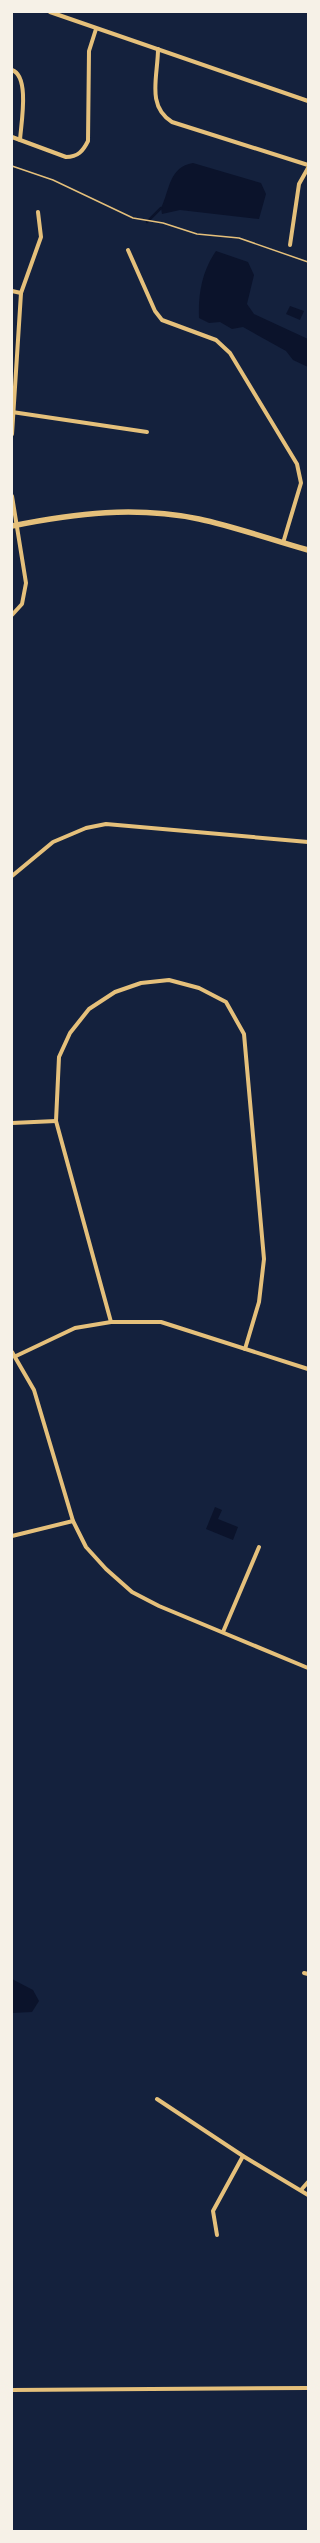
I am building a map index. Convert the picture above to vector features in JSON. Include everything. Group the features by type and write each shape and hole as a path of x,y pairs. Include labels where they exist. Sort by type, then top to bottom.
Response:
{"street":[{"path":"50,12 308,101"},
{"path":"12,137 66,157 73,157 84,149 88,141 89,51 96,29"},
{"path":"158,49 156,92 158,109 162,116 172,122 308,165"},
{"path":"12,70 16,71 22,80 20,140"},
{"path":"290,245 299,184 308,168"},
{"path":"12,434 12,412 21,293 41,237 38,212"},
{"path":"128,250 155,311 162,320 216,340 230,353 297,464 301,483 283,543"},
{"path":"12,291 21,293"},
{"path":"12,412 147,432"},
{"path":"12,496 15,526 26,583 22,604 12,615"},
{"path":"15,526 79,513 148,512 200,519 308,550"},
{"path":"12,876 53,842 86,828 106,824 308,842"},
{"path":"111,1322 56,1121 59,1057 70,1033 89,1009 115,992 141,983 169,980 199,988 226,1002 244,1034 264,1259 259,1302 245,1349"},
{"path":"12,1123 56,1121"},
{"path":"308,1369 161,1322 111,1322 75,1328 14,1354 34,1390 73,1521 86,1547 106,1569 132,1592 308,1668"},
{"path":"12,1536 73,1521"},
{"path":"223,1632 259,1547"},
{"path":"157,2098 243,2156 308,2195"},
{"path":"217,2235 213,2211 243,2156"},
{"path":"301,2190 308,2182"},
{"path":"12,2390 308,2388"}],"path":[{"path":"12,166 53,180 137,220 163,223 197,234 239,238 308,262"}],"water":[{"path":"193,163 261,183 266,194 259,219 180,210 162,214 161,208 171,180 179,169 185,165"},
{"path":"216,251 248,262 254,275 247,304 254,314 308,339 308,367 293,360 286,351 243,327 232,329 220,322 209,323 199,318 199,300 204,275"},
{"path":"290,306 304,311 300,320 286,314"},
{"path":"215,1507 222,1510 218,1519 238,1527 233,1540 206,1529"},
{"path":"12,1979 33,1990 39,2001 32,2012 12,2013"}],"waterway":[{"path":"147,222 161,208"}]}
